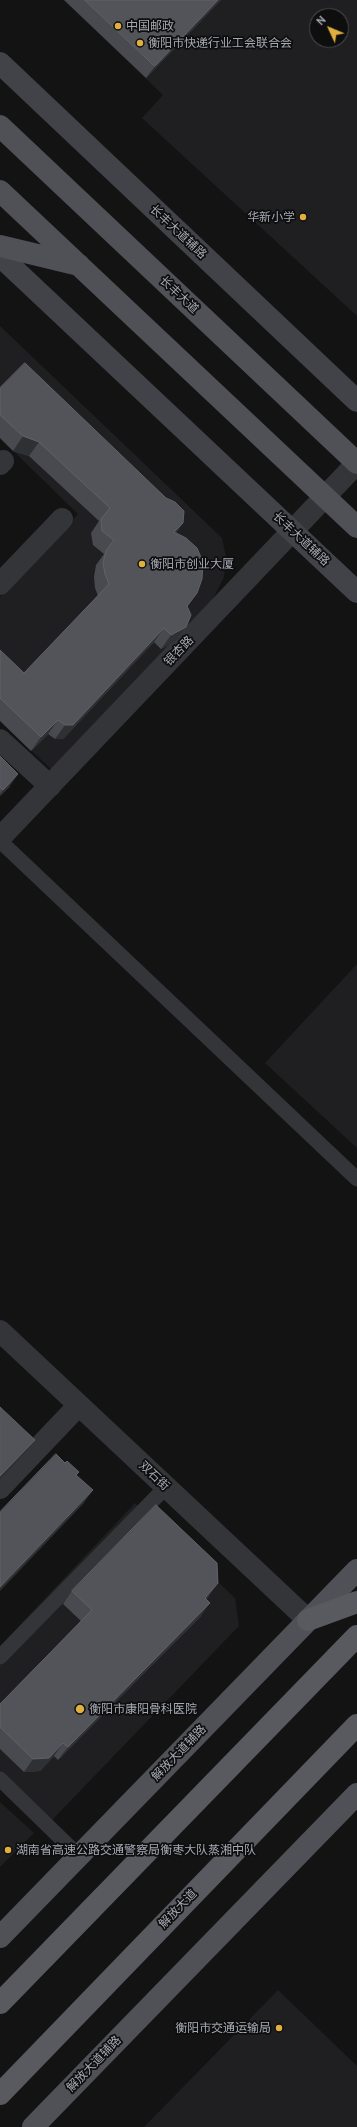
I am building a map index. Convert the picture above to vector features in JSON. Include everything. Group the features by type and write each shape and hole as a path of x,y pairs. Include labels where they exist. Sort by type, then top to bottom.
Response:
{"highway":[{"path":"308,1620 357,1602"},
{"path":"0,2003 357,1636"},
{"name":"解放大道","path":"0,2094 357,1725"}],"main road":[{"name":"长丰大道辅路","path":"0,64 357,401"},
{"name":"长丰大道","path":"0,126 357,463"},
{"path":"0,190 357,527"},
{"path":"0,246 80,265"},
{"name":"长丰大道辅路","path":"0,256 357,592"},
{"name":"解放大道辅路","path":"0,1937 357,1570"},
{"name":"解放大道辅路","path":"33,2127 357,1794"}],"street":[{"name":"银杏路","path":"0,838 357,463"},
{"path":"0,584 62,519"},
{"path":"0,740 50,786"},
{"name":"双石街","path":"0,1331 308,1620"},
{"path":"0,1488 79,1405"}],"lane":[{"path":"0,841 357,1179"},
{"path":"0,1657 166,1487"},
{"path":"0,1779 79,1856"}],"shaded area":[{"name":"华新小学","path":"64,0 357,0 357,316 142,118 163,95"},
{"path":"0,326 222,538 226,557 224,577 211,603 52,770 0,721 0,597 78,514 0,438"},
{"path":"357,964 357,1148 265,1063"},
{"name":"衡阳市康阳骨科医院","path":"135,1503 235,1598 239,1626 52,1820 0,1772 0,1646"},
{"name":"湖南省高速公路交通警察局衡枣大队蒸湘中队","path":"0,1802 34,1833 0,1867"},
{"name":"衡阳市交通运输局","path":"278,1990 357,2066 357,2127 144,2127"}],"building":[{"path":"85,0 218,0 155,66"},
{"name":"衡阳市创业大厦","path":"25,363 166,498 175,502 184,511 183,523 174,532 186,538 197,548 203,562 202,579 197,593 187,606 191,615 186,627 171,635 164,628 73,725 65,725 58,720 41,737 0,698 0,650 24,673 109,584 103,563 106,551 114,540 102,531 101,519 110,508 39,442 23,436 0,415 0,388"},
{"path":"0,756 18,774 3,790 0,787"},
{"path":"0,1407 35,1440 0,1476"},
{"path":"56,1454 65,1463 67,1461 79,1472 76,1475 93,1490 0,1587 0,1512"},
{"path":"156,1505 217,1563 218,1583 205,1598 210,1603 68,1747 63,1743 49,1758 33,1759 0,1727 0,1704 92,1610 72,1591"}],"place":[{"name":"中国邮政","path":"118,26"},
{"name":"衡阳市快递行业工会联合会","path":"140,43"},
{"name":"华新小学","path":"303,217"},
{"name":"衡阳市创业大厦","path":"142,564"},
{"name":"衡阳市康阳骨科医院","path":"80,1709"},
{"name":"湖南省高速公路交通警察局衡枣大队蒸湘中队","path":"8,1850"},
{"name":"衡阳市交通运输局","path":"279,2028"}]}
